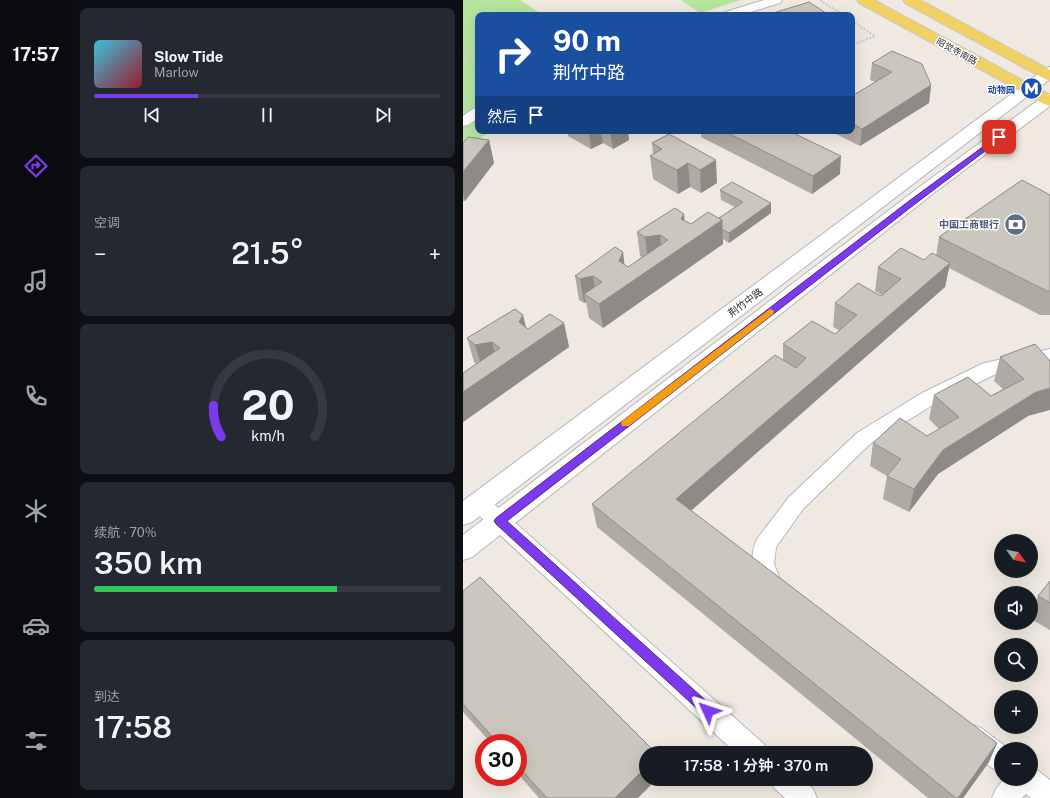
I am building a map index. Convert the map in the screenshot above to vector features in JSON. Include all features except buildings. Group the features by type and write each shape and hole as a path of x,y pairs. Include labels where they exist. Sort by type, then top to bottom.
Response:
{"main road":[{"name":"昭觉寺南路","path":"864,0 1049,100"},
{"path":"910,0 1049,74"},
{"name":"荆竹中路","path":"471,509 1027,89 1049,74"},
{"path":"463,549 918,197 1049,100"}],"street":[{"path":"738,12 776,0"},
{"path":"463,122 475,114"},
{"path":"790,600 771,586 763,564 765,545 796,503 864,438 929,398 991,368 1050,355"},
{"path":"471,509 499,521 747,746"},
{"path":"956,725 994,754"},
{"path":"791,786 804,798"},
{"path":"1005,798 1015,786"},
{"path":"1037,786 1050,797"}],"path":[{"path":"820,0 838,12"},
{"path":"855,22 875,36 855,44"},
{"path":"463,49 475,67"}],"green space":[{"path":"463,0 520,0 538,12 475,12 475,134 486,134 463,149"},
{"path":"681,0 741,0 703,12 699,12"}],"slow traffic":[{"path":"626,423 770,312"}],"place":[{"name":"动物园","path":"1031,89"},
{"name":"中国工商银行","path":"1015,224"}],"route":[{"path":"708,711 499,521 912,202 999,137"}]}
